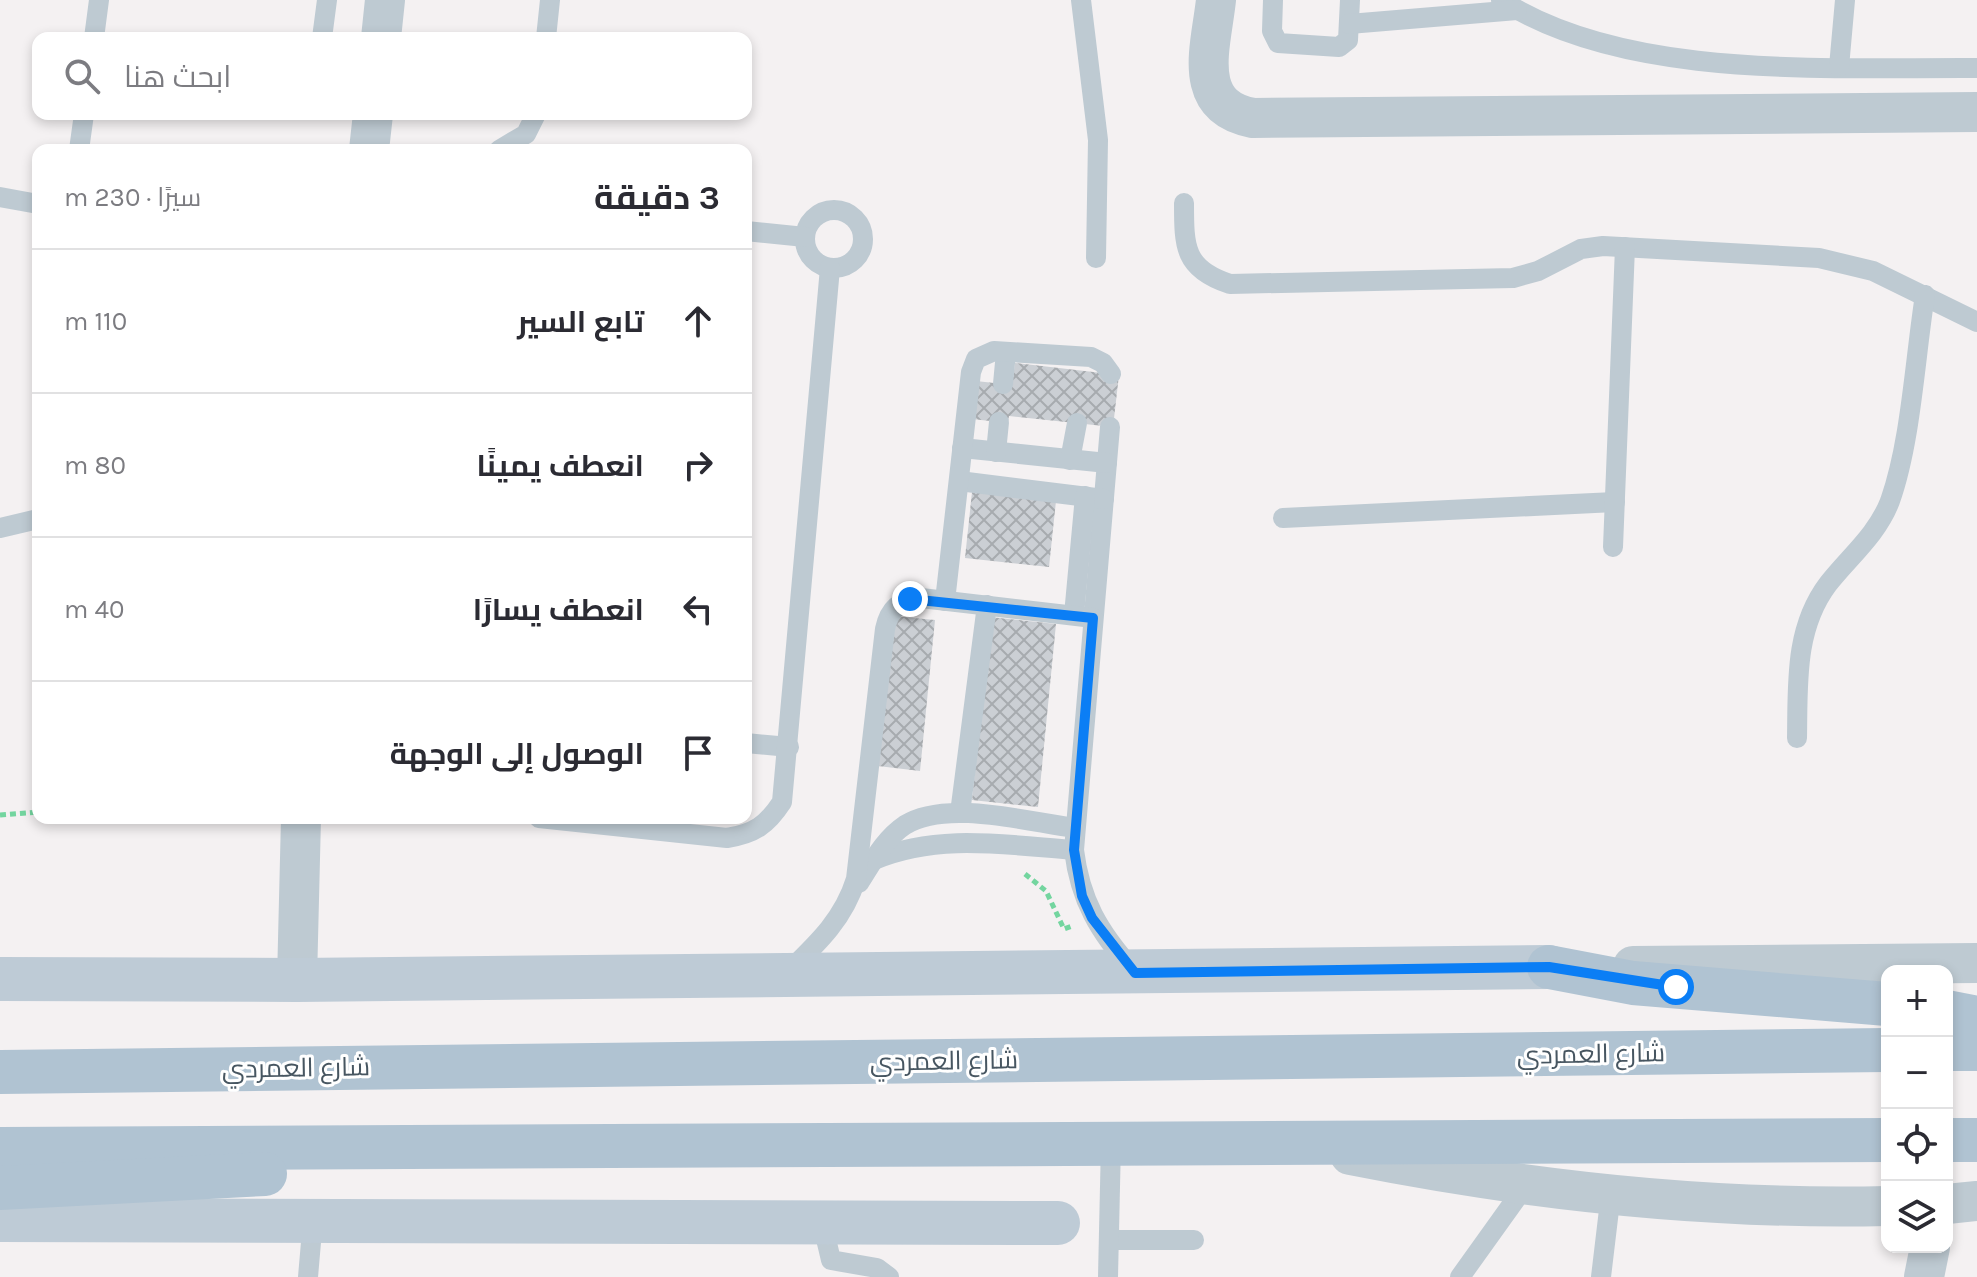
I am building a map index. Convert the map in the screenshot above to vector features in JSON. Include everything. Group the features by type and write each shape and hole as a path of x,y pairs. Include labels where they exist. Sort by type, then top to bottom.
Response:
{"main road":[{"path":"1549,967 1633,983 1881,1004"},
{"path":"1953,1013 1977,1018"},
{"path":"1953,1049 1977,1049"},
{"name":"شارع العمردي","path":"0,1072 1881,1050"},
{"path":"0,1149 1881,1140"},
{"path":"1953,1140 1977,1140"},
{"path":"0,1188 284,1172 320,1166 389,1146"}],"street":[{"path":"382,32 385,0"},
{"path":"1216,0 1208,75 1212,92 1229,110 1253,118 1977,112"},
{"path":"370,144 372,120"},
{"path":"297,980 301,824"},
{"path":"0,979 297,980 1977,963"},
{"path":"1280,1141 1611,1193 1747,1204 1881,1206"},
{"path":"0,1220 1058,1223"},
{"path":"1924,1277 1929,1253"}],"lane":[{"path":"95,32 99,0"},
{"path":"323,32 327,0"},
{"path":"547,32 550,0"},
{"path":"1081,0 1098,140 1096,258"},
{"path":"1273,0 1273,38 1283,45 1339,47 1348,40 1350,0"},
{"path":"1839,67 1845,0"},
{"path":"1349,24 1509,5 1568,35 1598,44 1719,62 1977,68"},
{"path":"80,144 83,120"},
{"path":"509,144 526,134 533,120"},
{"path":"0,197 32,203"},
{"path":"1184,203 1184,237 1189,258 1206,277 1230,284 1513,278 1538,271 1581,249 1625,247 1819,258 1873,271 1977,322"},
{"path":"844,211 853,216 863,235 858,256 841,268 830,268 811,257 805,237 814,218 823,212 844,211"},
{"path":"752,232 805,237"},
{"path":"1613,547 1625,247"},
{"path":"649,824 704,827 727,838 750,834 769,822 782,802 830,268"},
{"path":"1797,738 1798,666 1803,638 1813,610 1828,585 1871,535 1889,502 1899,466 1925,295"},
{"path":"945,601 972,365 987,352 1006,352 1077,363 1097,359 1111,374"},
{"path":"1003,384 1006,352"},
{"path":"996,452 999,422"},
{"path":"1070,460 1077,423"},
{"path":"1110,427 1107,463 1095,498 1083,617 1074,850 1082,896 1092,918 1135,973"},
{"path":"962,448 1107,463"},
{"path":"959,481 1095,498"},
{"path":"1283,518 1615,502"},
{"path":"0,528 32,520"},
{"path":"851,896 859,862 887,619 901,602 910,599 945,601 1083,617"},
{"path":"960,813 987,605"},
{"path":"752,744 789,747"},
{"path":"785,975 833,926 874,860 904,826 930,814 960,813 1075,828"},
{"path":"874,860 908,847 944,843 1074,850"},
{"path":"1108,1277 1111,1142"},
{"path":"1460,1277 1528,1182"},
{"path":"1601,1277 1611,1193"},
{"path":"308,1277 313,1219"},
{"path":"822,1222 831,1260 877,1268 889,1277"},
{"path":"1110,1240 1194,1240"}],"path":[{"path":"0,815 32,812"},
{"path":"1010,868 1024,873 1046,891 1064,929 1092,918"}],"building":[{"path":"1015,363 1119,375 1113,427 1009,416 1008,423 972,419 976,381 1012,385"},
{"path":"972,492 1056,501 1049,567 965,558"},
{"path":"893,616 935,620 920,771 878,766"},
{"path":"990,617 1056,624 1038,807 972,800"}],"route":[{"path":"910,599 1093,618 1074,850 1082,896 1092,918 1106,940 1135,973 1549,967 1633,983 1676,987"}]}
